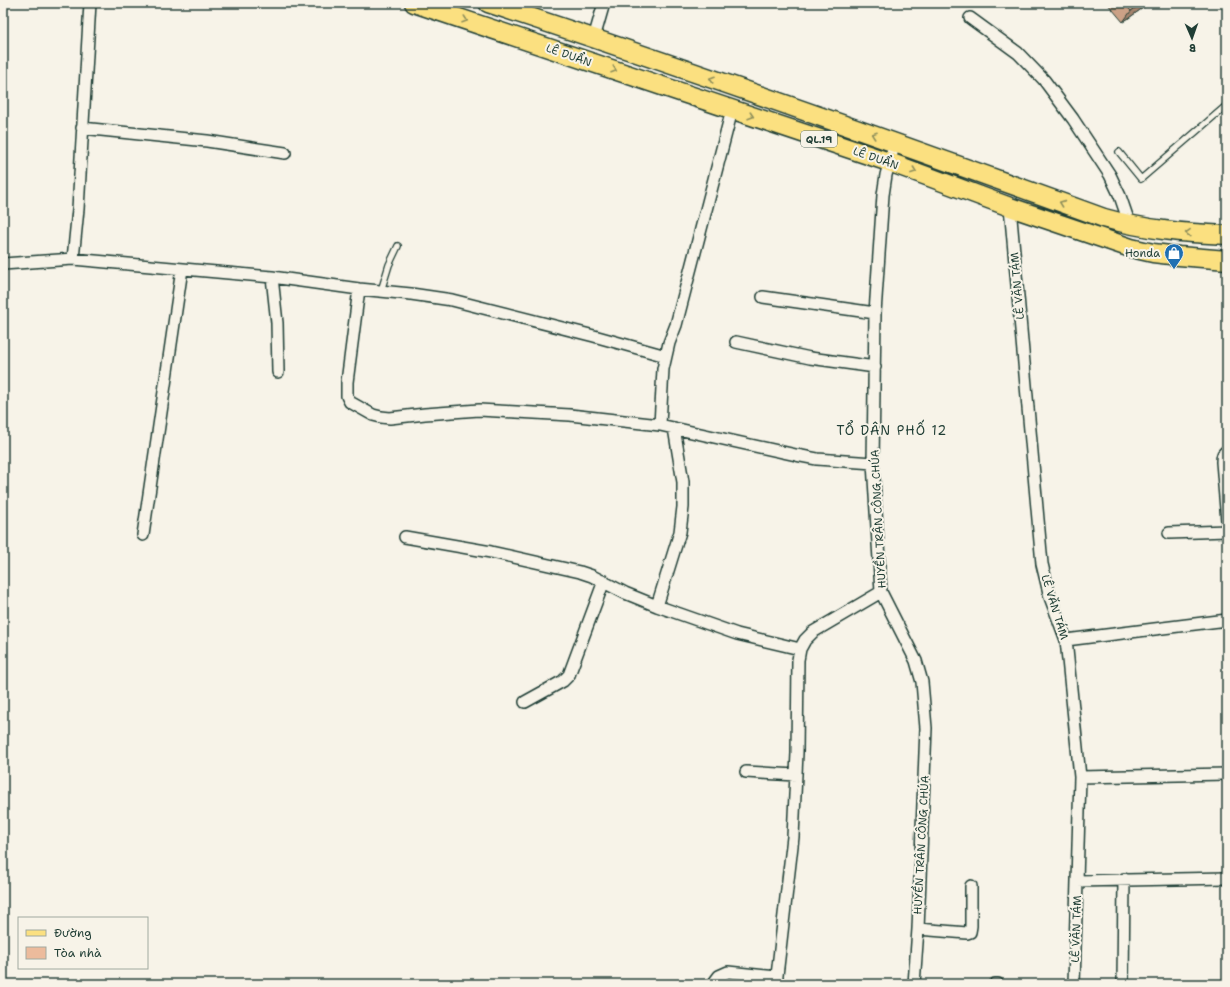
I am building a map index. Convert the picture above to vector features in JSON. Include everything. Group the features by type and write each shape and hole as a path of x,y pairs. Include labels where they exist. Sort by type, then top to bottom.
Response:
{"main road":[{"name":"LÊ DUẨN","path":"414,3 889,162 1010,207 1131,248 1153,253 1227,260"},
{"name":"LÊ DUẨN","path":"488,3 895,142 1104,218 1130,226 1179,233 1227,235"}],"street":[{"path":"73,259 90,3"},
{"path":"594,38 604,3"},
{"path":"970,18 1018,54 1044,80 1073,119 1110,174 1120,196 1130,226"},
{"path":"660,424 663,369 732,110"},
{"path":"82,128 207,141 285,154"},
{"name":"HUYỀN TRÂN CÔNG CHÚA","path":"895,142 889,162 883,195 875,313 873,462 881,592 916,661 922,682 924,702 926,728 918,929 914,984"},
{"name":"LÊ VĂN TÁM","path":"1010,207 1042,564 1050,597 1066,640 1080,776 1074,984"},
{"path":"3,264 73,259 272,277 452,300 666,356"},
{"path":"143,535 182,269"},
{"path":"272,277 277,323 278,372"},
{"path":"360,289 347,382 347,396 350,402 373,415 390,418 478,410 605,418 660,424 816,459 873,462"},
{"path":"763,297 875,313"},
{"path":"736,342 810,358 875,367"},
{"path":"657,606 680,532 683,507 683,482 674,428"},
{"path":"1227,451 1222,456 1222,462 1227,521"},
{"path":"1169,533 1227,531"},
{"path":"405,537 499,554 580,572 604,581 625,593 657,606 737,634 800,649"},
{"path":"525,702 563,681 569,675 604,581"},
{"path":"713,984 719,976 728,972 776,980 793,837 796,775 797,674 800,649 805,640 813,632 881,592"},
{"path":"1066,640 1227,620"},
{"path":"746,772 796,775"},
{"path":"1080,776 1227,774"},
{"path":"1077,881 1227,878"},
{"path":"1123,984 1124,879"},
{"path":"918,929 970,932 972,926 971,886"}],"lane":[{"path":"1119,152 1141,179 1227,105"},
{"path":"381,291 389,265 398,246"}],"building":[{"path":"1124,3 1142,3 1131,11"}],"place":[{"name":"Honda","path":"1174,270"}],"district":[{"name":"TỔ DÂN PHỐ 12","path":"892,430"}]}
